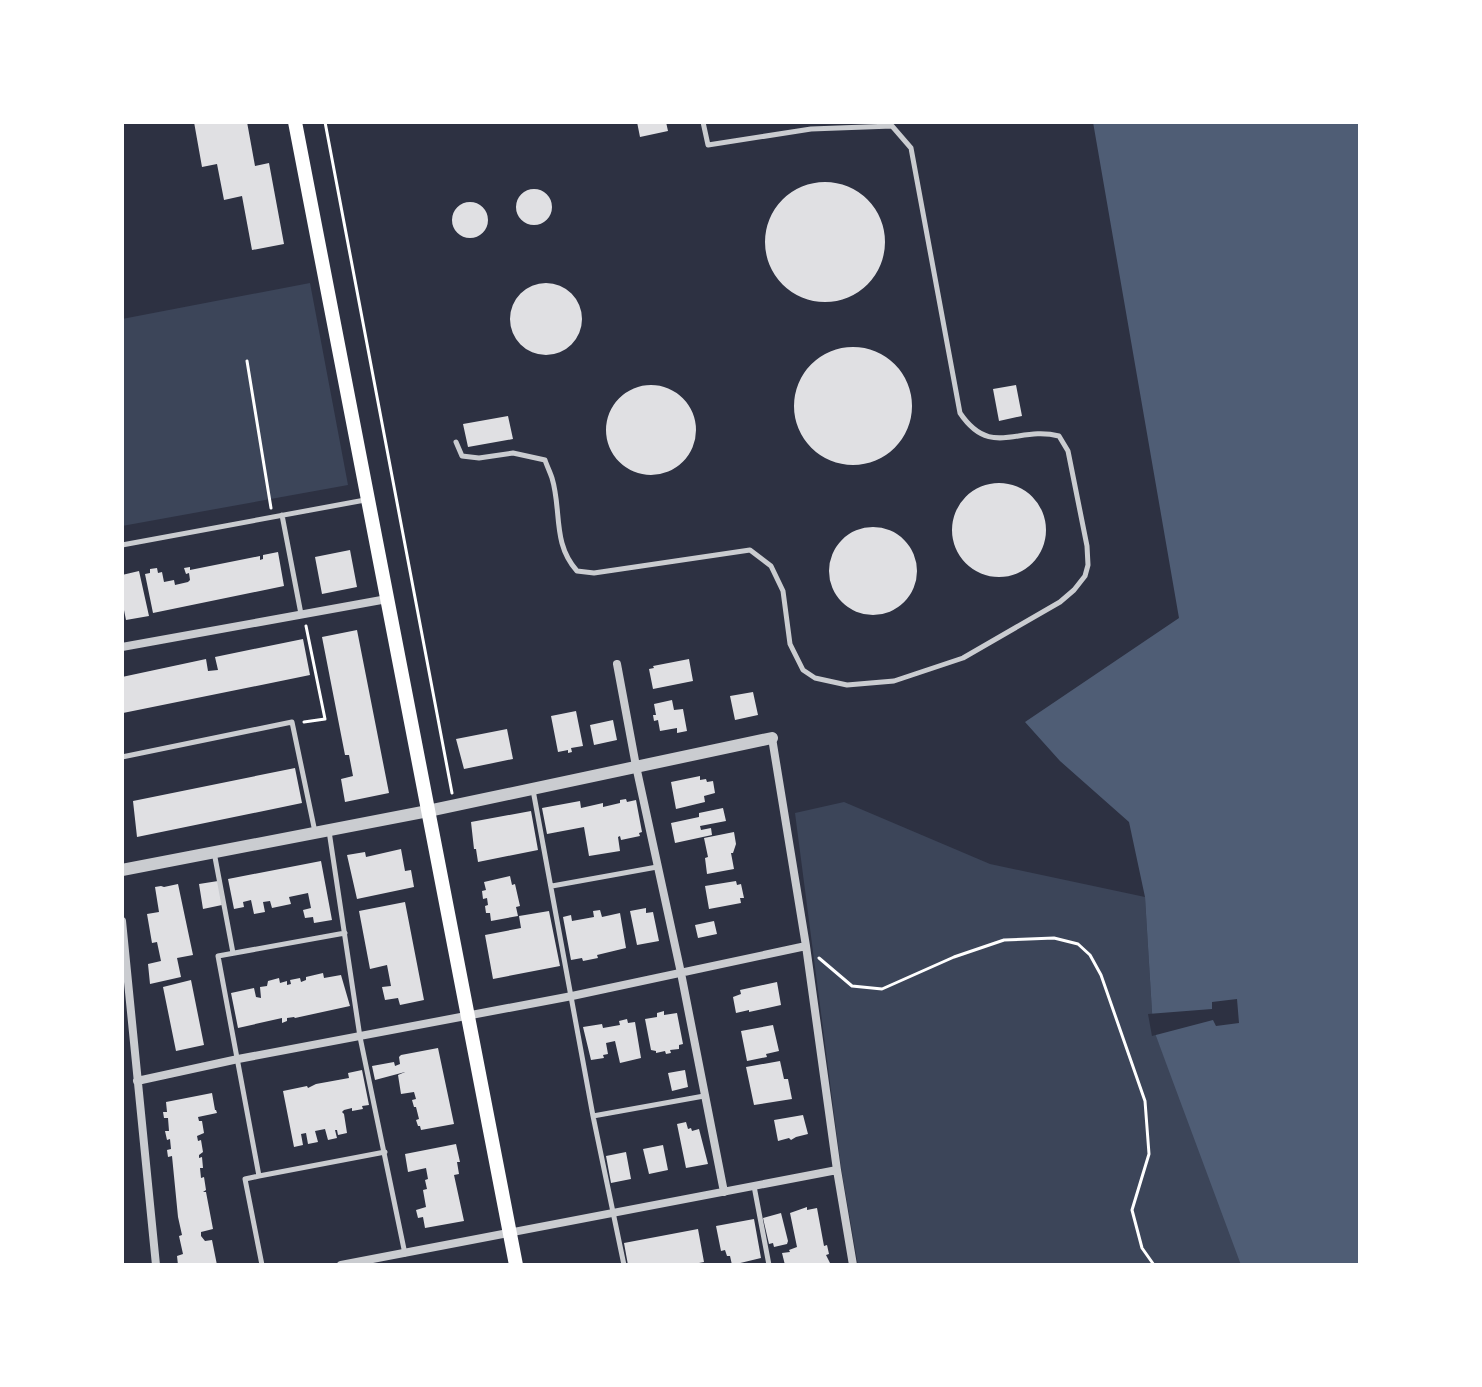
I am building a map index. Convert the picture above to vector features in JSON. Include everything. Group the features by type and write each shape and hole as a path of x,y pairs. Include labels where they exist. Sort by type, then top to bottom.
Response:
{"main road":[{"path":"295,122 516,1265"}],"street":[{"path":"122,647 387,599"},
{"path":"617,664 724,1192"},
{"path":"122,870 428,811 772,738 853,1265"},
{"path":"122,921 156,1265"},
{"path":"137,1081 572,996 806,946"},
{"path":"341,1265 837,1170"}],"lane":[{"path":"456,442 462,456 479,458 513,453 545,460 553,479 559,532 566,559 577,571 594,573 750,550 771,566 783,591 790,644 803,670 815,678 847,685 894,681 963,658 1060,602 1085,576 1087,546 1068,451 1059,436 1044,432 1003,439 984,437 960,413 911,148 892,126 811,129 708,145 703,122"},
{"path":"122,545 368,499"},
{"path":"282,515 301,614"},
{"path":"122,757 292,722 315,832"},
{"path":"533,789 593,1116 624,1265"},
{"path":"329,830 360,1037 405,1254"},
{"path":"214,852 233,953"},
{"path":"552,886 659,867"},
{"path":"259,1176 218,956 345,933"},
{"path":"593,1116 704,1096"},
{"path":"262,1265 245,1179 385,1152"},
{"path":"754,1186 769,1265"}],"path":[{"path":"325,122 454,805"},
{"path":"247,361 273,517"},
{"path":"306,722 325,719 307,630"},
{"path":"806,946 852,986 882,989 954,957 1004,940 1054,938 1078,944 1084,949 1101,975 1145,1101 1149,1154 1132,1210 1142,1248 1154,1265"}],"shaded area":[{"path":"1093,122 1360,122 1360,1265 1241,1265 1153,1028 1145,897 1129,822 1060,761 1025,722 1179,618"},
{"path":"310,283 348,485 122,526 122,319"},
{"path":"844,802 990,864 1145,897 1153,1028 1246,1265 858,1265 841,1167 795,813"}],"pier":[{"path":"1237,999 1239,1023 1216,1026 1213,1020 1152,1036 1148,1014 1212,1009 1212,1002"}],"building":[{"path":"194,122 247,122 255,166 269,163 284,244 252,250 242,196 224,200 217,164 202,167"},
{"path":"637,122 666,122 668,131 640,137"},
{"path":"825,182 848,187 867,200 880,219 885,242 880,265 867,284 848,297 825,302 802,297 783,284 770,265 765,242 770,219 783,200 802,187"},
{"path":"534,189 547,194 552,207 547,220 534,225 521,220 516,207 521,194"},
{"path":"470,202 483,207 488,220 483,233 470,238 457,233 452,220 457,207"},
{"path":"546,283 566,289 576,299 582,319 576,339 566,349 546,355 526,349 516,339 510,319 516,299 526,289"},
{"path":"853,347 876,351 895,364 908,383 912,406 908,429 895,448 876,461 853,465 830,461 811,448 798,429 794,406 798,383 811,364 830,351"},
{"path":"651,385 668,388 683,398 693,413 696,430 693,447 683,462 668,472 651,475 634,472 619,462 609,447 606,430 609,413 619,398 634,388"},
{"path":"1016,385 1022,416 999,421 993,389"},
{"path":"508,416 513,439 468,447 463,424"},
{"path":"999,483 1017,486 1032,497 1043,512 1046,530 1043,548 1032,563 1017,574 999,577 981,574 966,563 955,548 952,530 955,512 966,497 981,486"},
{"path":"864,527 882,527 898,534 910,546 917,562 917,580 910,596 898,608 882,615 864,615 848,608 836,596 829,580 829,562 836,546 848,534"},
{"path":"350,550 357,587 322,594 315,557"},
{"path":"278,552 284,586 153,613 145,574 150,573 150,569 157,568 158,573 162,572 164,582 174,580 175,585 190,580 184,568 190,567 190,570 260,556 260,560 263,555"},
{"path":"139,571 149,616 126,620 122,575"},
{"path":"357,630 389,793 345,802 341,779 353,776 349,755 345,755 322,637"},
{"path":"303,639 310,675 123,713 122,677 206,659 208,671 218,670 215,657"},
{"path":"689,659 693,681 653,689 649,669"},
{"path":"753,692 758,715 735,720 730,696"},
{"path":"672,700 674,710 683,709 687,731 677,733 677,728 660,731 658,720 654,721 654,704"},
{"path":"576,711 583,746 571,748 572,752 568,753 568,750 558,752 551,716"},
{"path":"613,720 617,740 594,745 590,725"},
{"path":"507,729 513,759 464,769 456,739"},
{"path":"295,768 302,803 137,837 133,801"},
{"path":"700,776 700,780 713,781 715,793 704,796 705,802 676,809 671,782"},
{"path":"626,799 627,802 636,800 642,832 640,836 621,840 618,837 620,851 589,856 584,827 547,834 542,808 580,801 581,808 603,803 603,807"},
{"path":"723,808 726,821 700,826 701,830 711,828 712,835 675,843 671,823"},
{"path":"531,811 538,850 478,862 471,822"},
{"path":"734,832 736,844 731,853 734,869 707,874 705,858 708,857 704,838"},
{"path":"401,849 405,871 411,870 414,887 357,899 347,855 365,852 366,857"},
{"path":"321,861 332,920 314,923 313,917 305,918 303,910 311,908 308,893 289,897 291,904 272,908 270,901 263,902 265,912 254,914 251,900 243,902 244,907 234,909 228,879"},
{"path":"510,876 520,906 516,907 518,916 491,921 490,913 486,913 487,898 483,899 482,891 486,890 484,882"},
{"path":"218,881 222,905 203,909 199,884"},
{"path":"736,881 737,885 741,884 744,898 740,898 741,903 709,909 705,886"},
{"path":"178,884 193,955 177,958 181,977 150,984 148,964 161,961 157,942 152,943 147,914 159,912 155,887"},
{"path":"405,902 424,1000 400,1005 398,998 385,1000 382,987 391,986 387,965 370,969 359,911"},
{"path":"646,908 646,913 653,912 659,941 637,945 630,911"},
{"path":"600,910 602,917 620,913 626,948 597,955 598,958 571,960 563,917 571,915 572,921 594,917 593,911"},
{"path":"549,911 560,966 493,979 485,935 521,928 519,916"},
{"path":"714,921 717,934 698,938 695,925"},
{"path":"323,973 324,978 341,975 350,1006 287,1018 282,1023 282,1018 238,1028 231,993 254,988 256,997 261,998 260,987 267,986 268,981 279,978 280,983 287,981 287,985 291,984 290,980 300,978 301,982 306,977"},
{"path":"191,980 204,1045 176,1051 163,987"},
{"path":"777,982 781,1005 736,1013 733,997 741,994 740,990"},
{"path":"664,1011 664,1015 677,1013 683,1044 666,1054 665,1051 656,1053 651,1050 645,1019 657,1017 657,1013"},
{"path":"627,1019 628,1023 635,1022 641,1058 620,1063 615,1041 606,1043 608,1054 603,1055 604,1058 591,1060 583,1027 620,1025 619,1021"},
{"path":"773,1025 779,1051 747,1061 741,1031"},
{"path":"438,1048 454,1124 421,1130 412,1100 416,1099 414,1092 401,1094 398,1075 405,1072 375,1080 372,1066 394,1062 395,1066 400,1064 401,1055"},
{"path":"780,1061 792,1099 754,1105 746,1067"},
{"path":"362,1070 369,1105 342,1112 347,1133 338,1135 335,1130 337,1138 328,1140 325,1129 315,1131 318,1142 308,1144 306,1133 301,1134 303,1145 294,1147 283,1091 349,1078 348,1073"},
{"path":"685,1070 688,1087 672,1091 668,1073"},
{"path":"212,1093 217,1113 198,1117 204,1133 197,1136 203,1152 199,1158 202,1157 201,1178 204,1177 206,1190 203,1192 206,1192 213,1229 201,1232 201,1236 205,1241 212,1240 217,1265 178,1265 177,1256 183,1254 179,1236 182,1235 172,1156 168,1157 167,1150 171,1149 165,1131 169,1131 168,1118 164,1118 163,1112 167,1112 166,1102"},
{"path":"803,1115 808,1134 778,1141 774,1120"},
{"path":"686,1122 688,1129 699,1129 708,1164 686,1168 677,1124"},
{"path":"456,1144 460,1162 457,1162 459,1174 454,1175 464,1221 425,1228 423,1217 418,1218 416,1210 426,1207 423,1190 427,1189 426,1168 408,1172 405,1154"},
{"path":"663,1145 668,1170 649,1174 643,1149"},
{"path":"626,1152 631,1179 611,1183 606,1156"},
{"path":"807,1207 807,1210 817,1208 830,1263 785,1265 782,1253 797,1247 790,1213"},
{"path":"781,1213 788,1241 774,1247 773,1243 769,1244 763,1218"},
{"path":"754,1219 761,1258 732,1265 730,1256 725,1250 721,1251 716,1226"},
{"path":"698,1229 704,1262 689,1265 628,1265 624,1243"}]}
